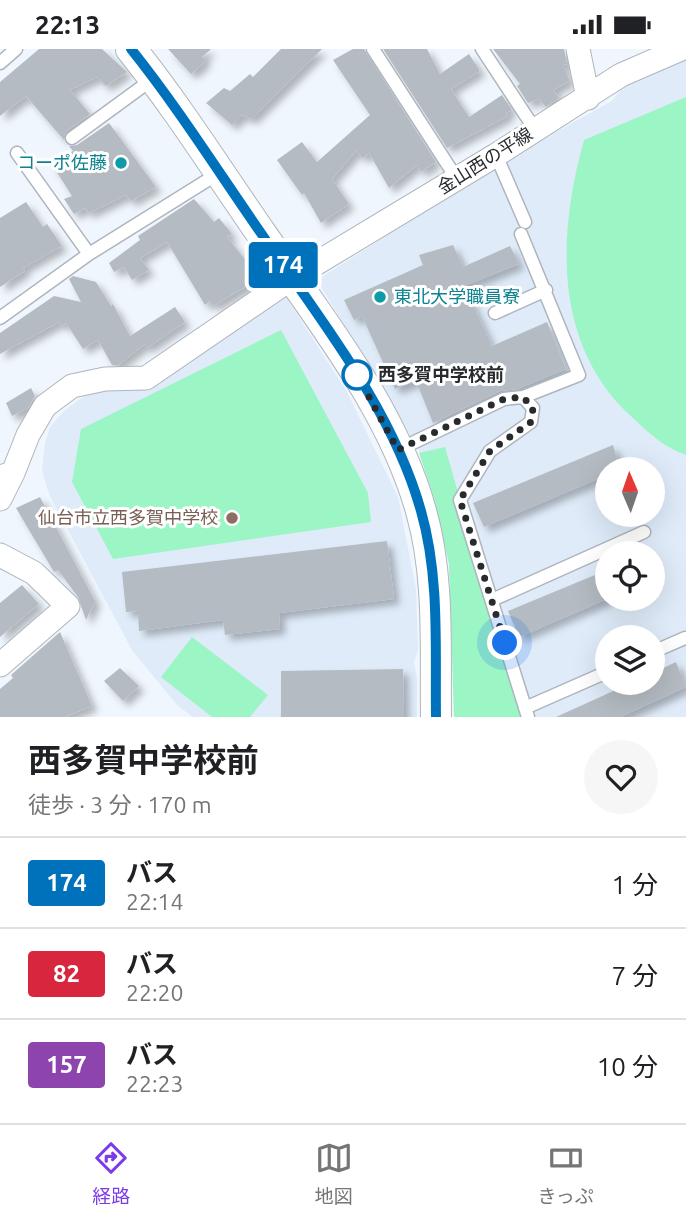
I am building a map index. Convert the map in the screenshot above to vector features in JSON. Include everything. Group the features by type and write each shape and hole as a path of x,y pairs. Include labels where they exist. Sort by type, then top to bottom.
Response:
{"street":[{"path":"578,49 588,98"},
{"name":"金山西の平線","path":"0,499 6,475 45,406 72,386 105,379 146,377 292,278 536,131 621,75 675,50"},
{"path":"136,51 359,379 398,450 421,509 428,536 434,595 436,717"},
{"path":"0,555 34,573 68,606 0,665"}],"lane":[{"path":"0,62 16,49"},
{"path":"373,49 457,179"},
{"path":"482,49 536,131"},
{"path":"72,138 154,78"},
{"path":"17,153 89,254"},
{"path":"398,450 504,399 523,397 579,375 496,155"},
{"path":"0,318 89,254 219,173"},
{"path":"495,313 546,290"},
{"path":"523,397 533,408 531,422 490,451 460,500 527,713 595,678"},
{"path":"492,600 644,532"},
{"path":"665,647 685,638"}],"shaded area":[{"path":"686,57 686,717 461,717 449,537 419,450 317,280 509,158 612,101 625,84"},
{"name":"仙台市立西多賀中学校","path":"284,294 347,392 398,497 416,589 418,650 414,663 417,677 417,717 193,717 177,705 132,650 49,494 42,471 45,443 50,427 64,411 80,399"}],"green space":[{"path":"686,97 686,455 658,440 634,419 607,391 588,359 575,325 568,289 567,252 569,214 584,140"},
{"path":"281,330 368,493 371,522 113,559 72,482 81,429"},
{"path":"445,447 522,717 454,717 449,564 434,498 419,453"},
{"path":"192,637 268,695 250,717 212,717 161,677"}],"building":[{"path":"39,49 102,49 127,72 106,86 97,77 70,90 90,114 66,131 64,140 26,96 0,116 0,82"},
{"path":"168,49 211,49 202,57 206,61 191,74"},
{"path":"281,49 322,49 252,119 242,115 232,125 206,103 224,88 230,91 250,74 253,77"},
{"path":"353,49 364,49 436,162 421,172 417,165 389,188 369,153 363,158 356,151 332,179 349,204 321,223 304,193 302,195 277,160 302,142 317,162 370,115 333,60"},
{"path":"383,49 427,49 440,74 469,54 480,71 451,89 469,117 502,95 512,110 506,113 508,116 447,148"},
{"path":"493,49 564,49 567,64 563,65 570,81 553,90 559,98 546,107 539,99 528,103 517,86 520,84"},
{"path":"109,123 156,187 131,201 126,195 89,213 85,208 74,214 64,199 72,196 51,163 73,151 69,146 77,145"},
{"path":"194,199 214,222 219,218 232,234 227,237 260,278 213,306 210,301 205,305 167,242 140,258 149,270 132,280 124,267 114,272 109,263 140,240 138,236"},
{"path":"26,202 43,227 47,224 62,246 23,268 25,271 0,287 0,218"},
{"path":"453,245 463,267 510,246 519,264 464,286 492,346 547,322 566,369 517,389 500,391 433,423 416,381 395,389 362,316 354,320 344,300 423,265 419,255"},
{"path":"73,276 96,282 111,306 113,304 130,336 175,307 185,322 147,348 145,344 118,365 112,365 98,340 83,349 66,323 61,326 59,322 0,354 0,333 54,296 81,302 69,279"},
{"path":"31,388 35,396 28,408 12,416 6,403"},
{"path":"613,445 616,457 595,457 595,480 484,527 473,503"},
{"path":"40,497 95,601 86,620 78,597 58,570 54,572 16,508"},
{"path":"387,541 394,599 279,613 280,629 225,635 223,620 139,631 138,611 126,612 122,572"},
{"path":"595,575 595,604 519,637 508,611"},
{"path":"22,585 39,604 0,637 0,603"},
{"path":"60,632 92,706 65,717 0,717 0,689 13,678 11,675"},
{"path":"676,662 686,687 620,717 556,717 605,695 665,695 665,667"},
{"path":"120,668 139,686 123,701 104,681"},
{"path":"403,669 404,717 281,717 281,671"}],"bus line":[{"name":"174","path":"131,49 169,97 312,307 359,379 398,450 421,509 428,536 434,595 436,717"}],"place":[{"name":"コーポ佐藤","path":"121,163"},
{"name":"東北大学職員寮","path":"380,297"},
{"name":"西多賀中学校前","path":"357,375"},
{"name":"仙台市立西多賀中学校","path":"232,518"}],"route":[{"path":"357,375 398,450 436,435 504,399 523,397 533,408 531,422 490,451 460,500 505,643"}]}
